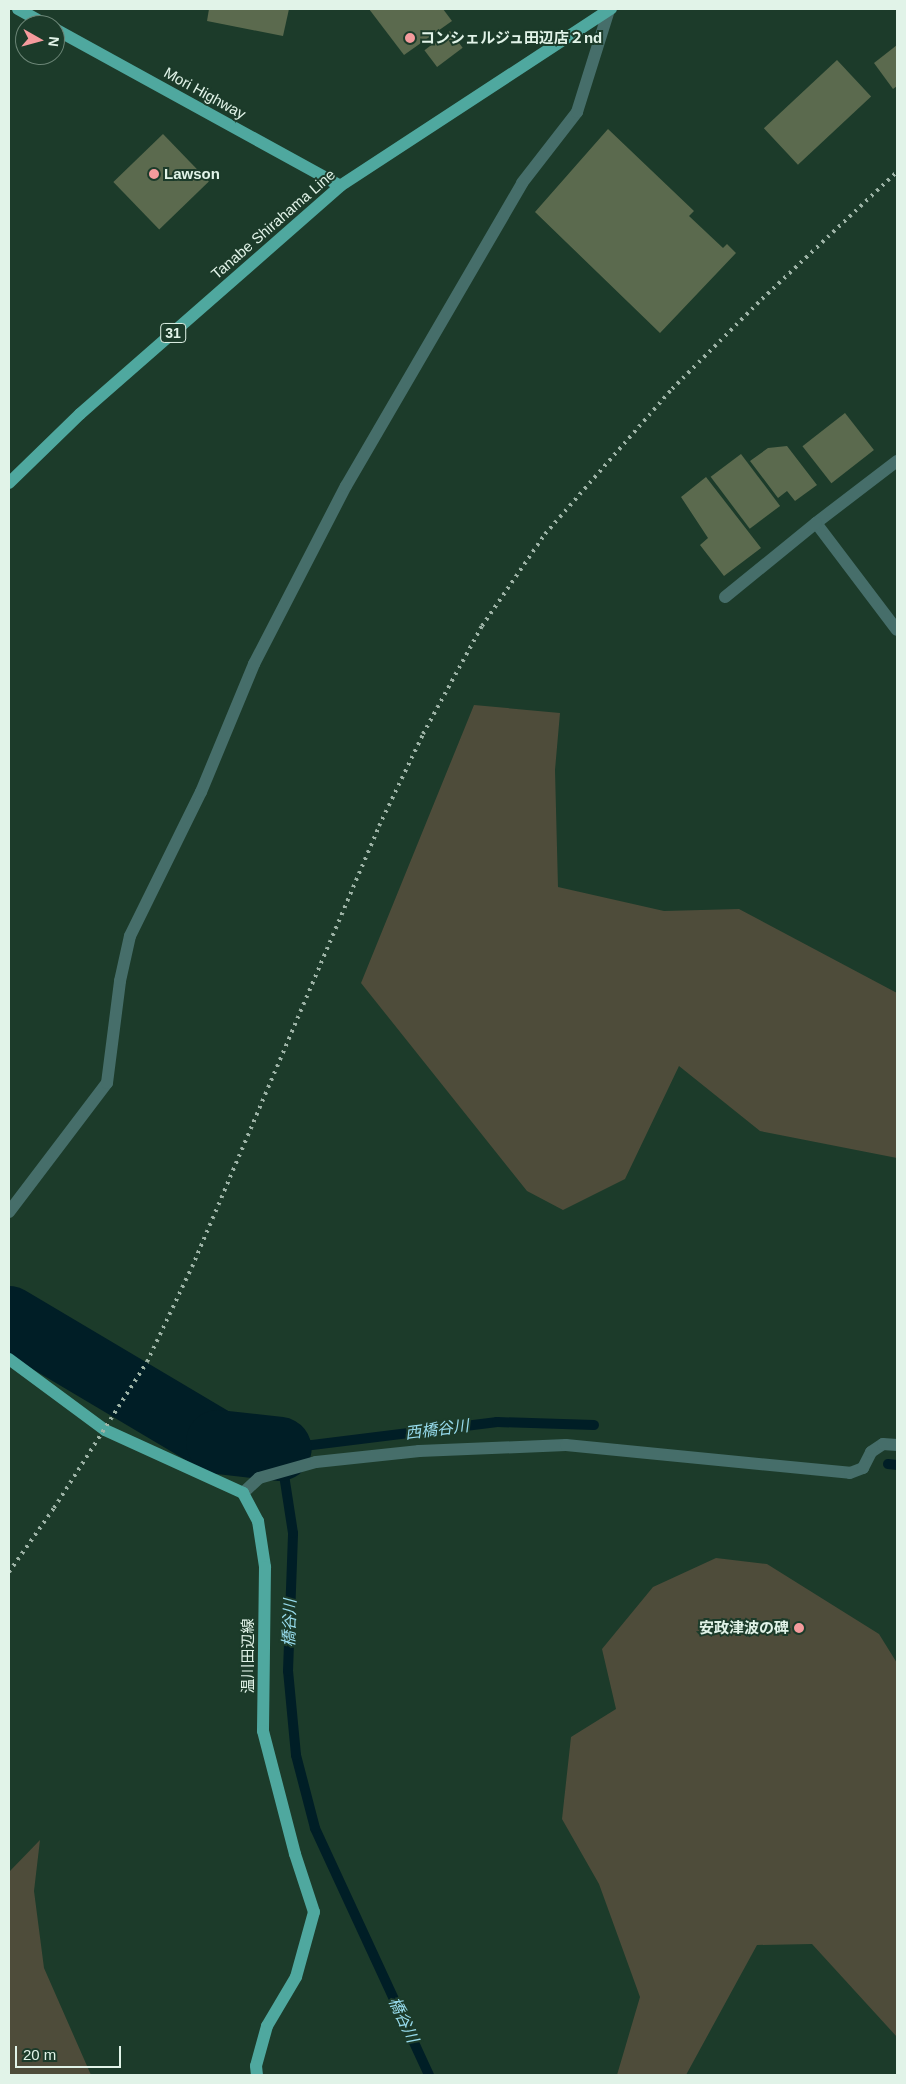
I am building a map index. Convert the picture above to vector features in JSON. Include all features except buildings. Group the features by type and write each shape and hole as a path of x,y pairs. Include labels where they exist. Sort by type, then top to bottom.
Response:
{"main road":[{"name":"Tanabe Shirahama Line","path":"9,483 80,414 340,186 610,9"},
{"name":"Mori Highway","path":"65,35 340,186"},
{"path":"9,1359 105,1430 243,1493"},
{"name":"温川田辺線","path":"243,1493 258,1522 264,1567 263,1731 295,1854 314,1912 296,1977 267,2026 256,2066 256,2075"}],"street":[{"path":"9,1212 107,1083 120,981 130,936 209,774 254,664 346,486 517,192 577,112 610,9"},
{"path":"725,597 816,523 897,461"},
{"path":"816,523 897,630"},
{"path":"243,1493 259,1478 316,1462 428,1451 566,1445 850,1473 863,1468 871,1452 883,1444 897,1445"}],"shaded area":[{"path":"474,705 560,713 555,770 558,887 664,911 739,909 897,993 897,1158 760,1131 679,1066 625,1179 563,1210 527,1191 361,983"},
{"path":"716,1558 767,1564 879,1634 897,1663 897,2037 812,1944 757,1945 686,2075 617,2075 640,1997 599,1884 562,1819 571,1737 616,1709 602,1649 653,1587"},
{"path":"40,1840 34,1891 44,1968 91,2075 9,2075 9,1872"}],"waterway":[{"name":"橋谷川","path":"9,1318 218,1442 280,1449"},
{"name":"橋谷川","path":"429,2075 315,1828 296,1755 288,1671 293,1533 280,1449 497,1422 594,1425"},
{"name":"西橋谷川","path":"888,1464 897,1465"}],"railway":[{"path":"9,1572 54,1508 147,1362 192,1267 379,826 423,734 482,626 545,534 672,389 762,299 897,172"}],"place":[{"name":"コンシェルジュ田辺店２nd","path":"410,38"},
{"name":"Lawson","path":"154,174"},
{"name":"安政津波の碑","path":"799,1628"}]}
